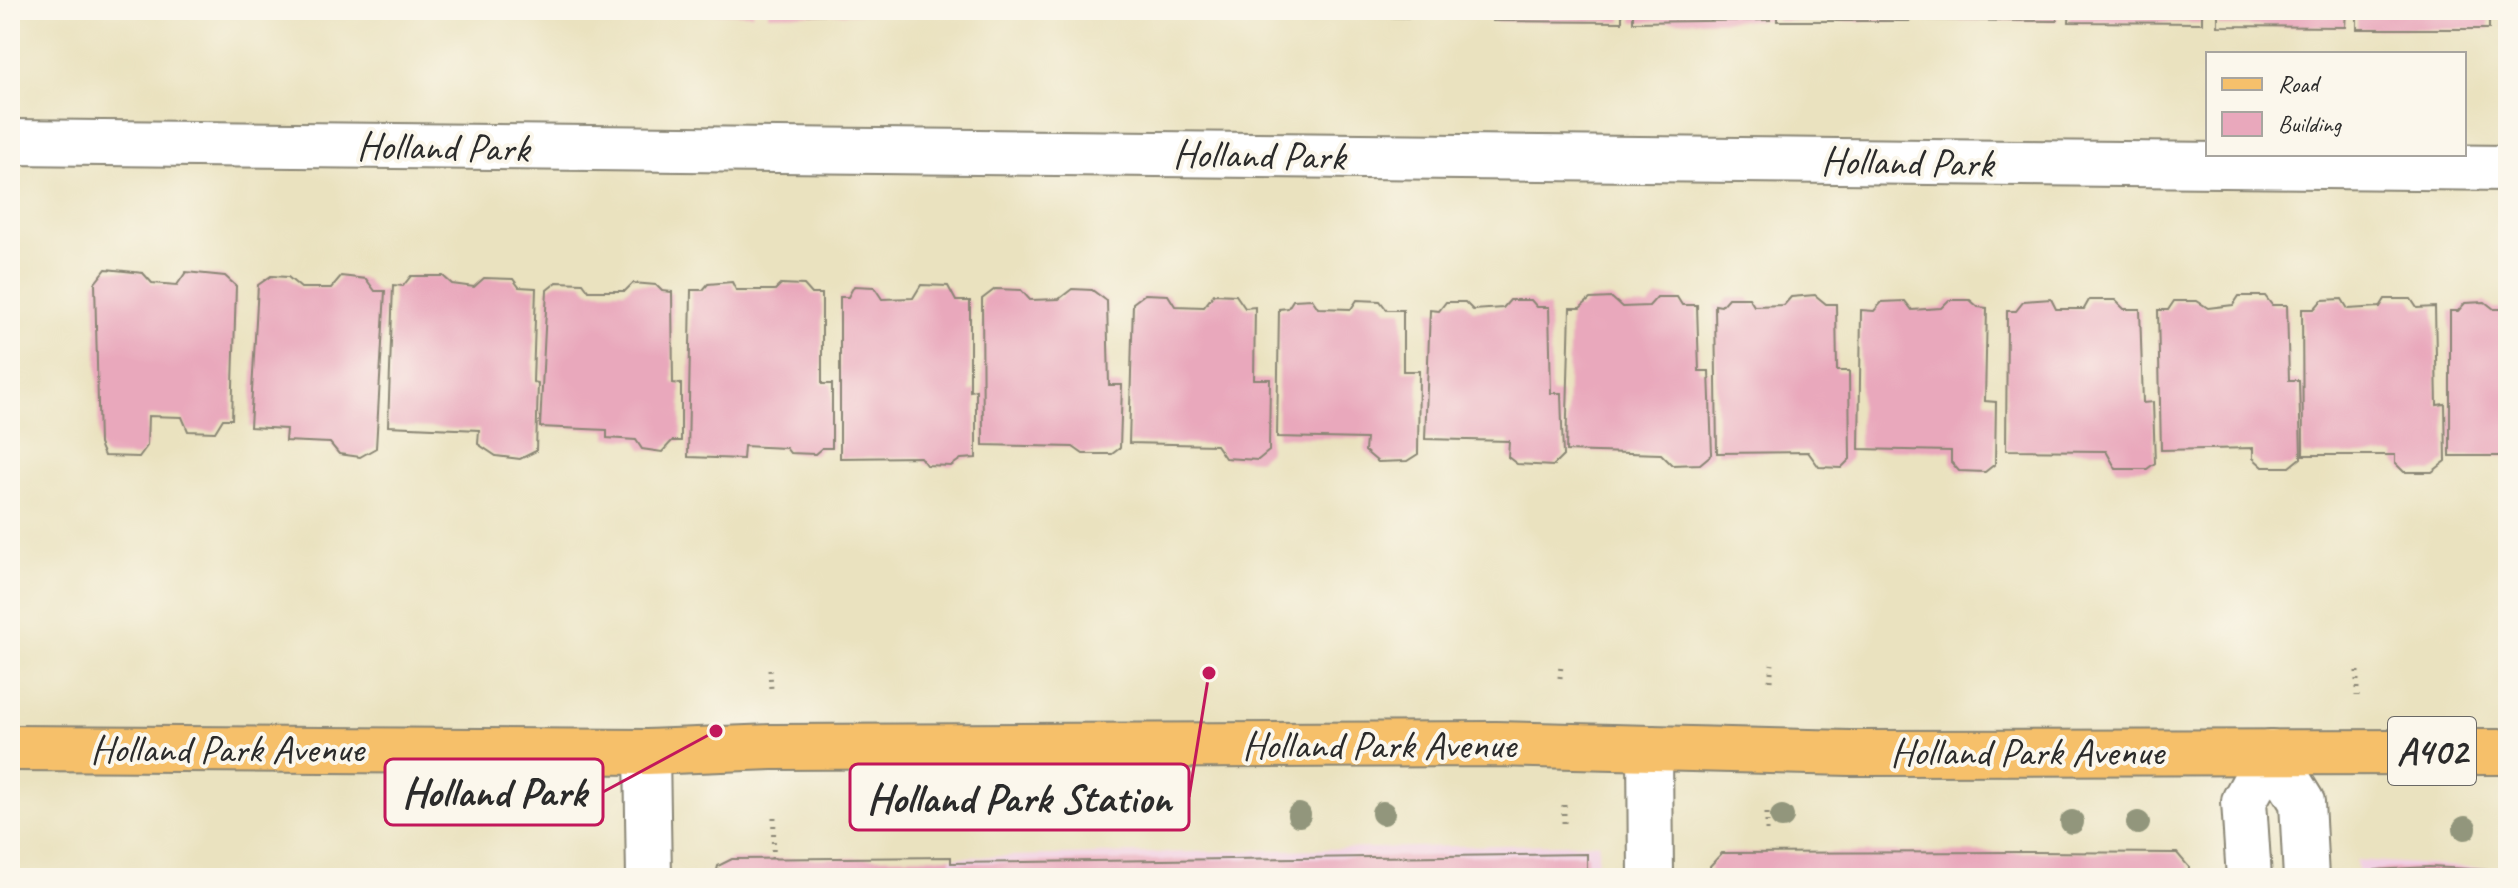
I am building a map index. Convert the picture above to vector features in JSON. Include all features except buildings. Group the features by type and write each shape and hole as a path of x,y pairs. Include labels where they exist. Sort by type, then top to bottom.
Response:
{"main road":[{"name":"Holland Park Avenue","path":"10,748 647,752 772,747 1205,745 1650,748 1850,753 2508,752"}],"street":[{"name":"Holland Park","path":"10,142 2508,168"},
{"path":"1650,748 1651,878"},
{"path":"647,752 649,878"},
{"path":"2249,878 2244,801 2271,752 2302,802 2306,878"}],"path":[{"path":"1560,678 1561,664"},
{"path":"1770,681 1772,664"},
{"path":"770,670 771,690"},
{"path":"2357,671 2357,705"},
{"path":"1564,805 1564,827"},
{"path":"1767,811 1767,831"},
{"path":"773,859 774,816"}],"shaded area":[{"path":"1599,843 1596,878 869,878 869,859"},
{"path":"2356,860 2508,870 2508,878 2358,878"}],"place":[{"name":"Holland Park Station","path":"1209,673"},
{"name":"Holland Park","path":"716,731"}]}
